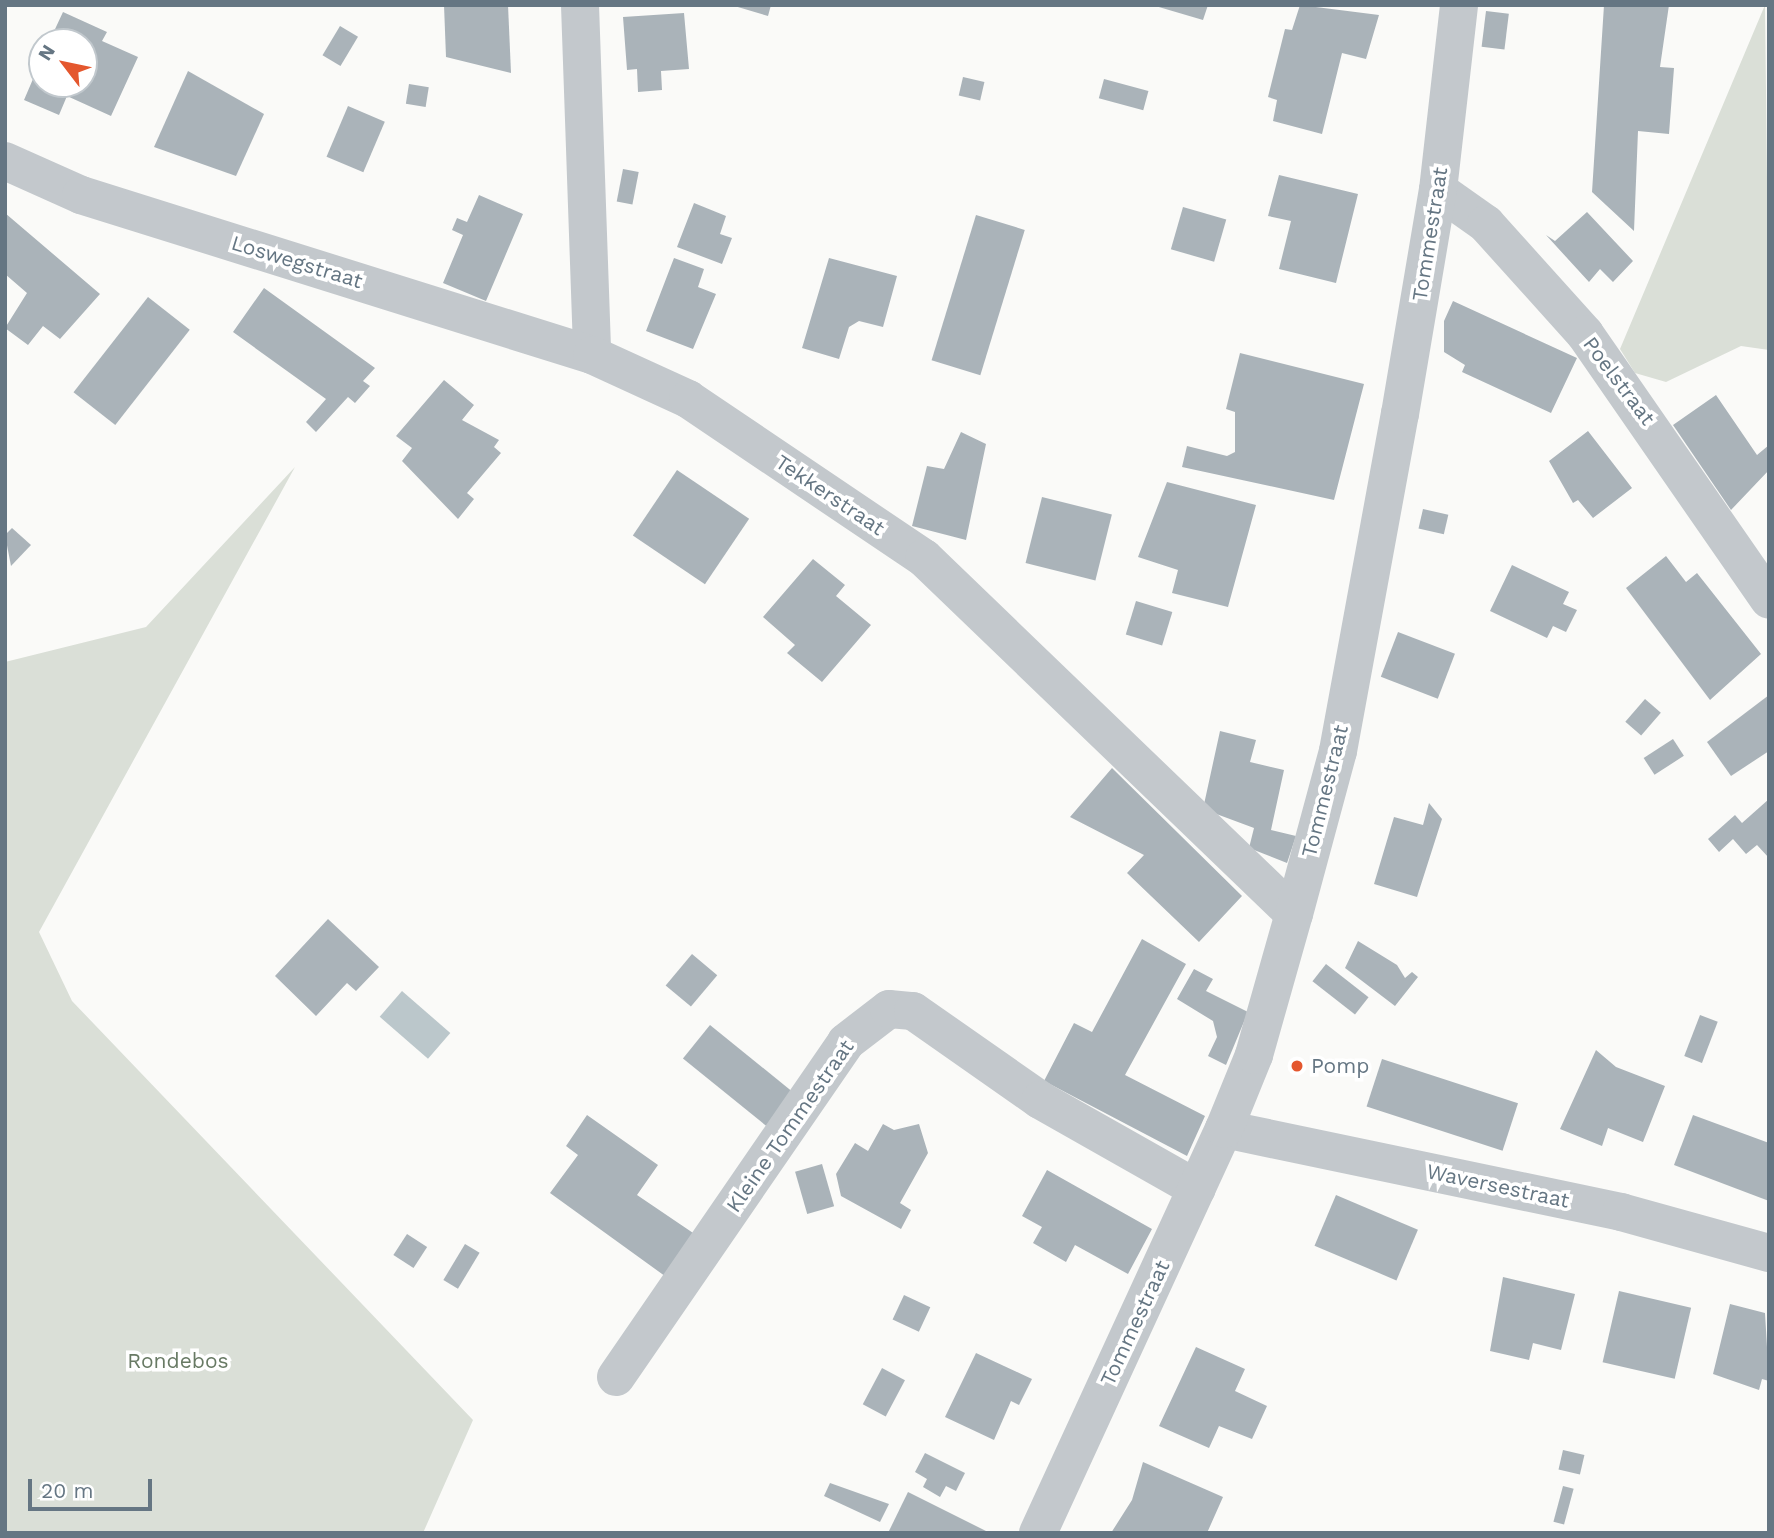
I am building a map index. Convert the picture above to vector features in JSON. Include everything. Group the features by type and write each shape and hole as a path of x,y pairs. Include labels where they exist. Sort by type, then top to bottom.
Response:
{"street":[{"path":"580,5 592,355"},
{"name":"Tommestraat","path":"1038,1533 1224,1129 1254,1055 1294,914 1338,751 1438,190 1458,5"},
{"name":"Loswegstraat","path":"5,160 80,195 592,355"},
{"name":"Poelstraat","path":"1438,190 1486,224 1585,334 1769,600"},
{"name":"Tekkerstraat","path":"592,355 688,400 924,558 1294,914"},
{"name":"Kleine Tommestraat","path":"616,1377 846,1042 889,1009 913,1011 1040,1100 1197,1189"},
{"name":"Waversestraat","path":"1224,1129 1621,1212 1769,1253"}],"green space":[{"path":"1765,5 1769,350 1741,346 1666,382 1635,373 1620,349"},
{"name":"Rondebos","path":"295,467 39,932 72,1001 473,1420 423,1533 5,1533 5,662 146,627"}],"shaded area":[{"path":"402,991 450,1033 428,1059 380,1017"}],"building":[{"path":"444,5 508,5 511,73 446,57"},
{"path":"731,5 771,5 768,16"},
{"path":"1152,5 1208,5 1203,20"},
{"path":"1300,5 1379,15 1366,59 1342,53 1322,134 1273,121 1277,100 1268,97 1285,29 1292,30"},
{"path":"1604,5 1669,5 1660,67 1674,68 1669,134 1638,131 1634,231 1592,192"},
{"path":"1486,11 1509,14 1504,50 1482,47"},
{"path":"63,12 107,32 102,41 138,57 111,116 71,98 98,98 98,28 56,28"},
{"path":"684,13 689,69 661,71 662,90 638,92 637,69 627,70 623,17"},
{"path":"340,26 358,37 340,66 322,55"},
{"path":"188,71 264,114 236,176 154,147"},
{"path":"963,77 984,82 980,100 959,96"},
{"path":"1104,79 1148,91 1143,110 1099,98"},
{"path":"409,84 429,87 426,107 406,104"},
{"path":"28,91 28,98 66,98 59,115 24,100"},
{"path":"348,106 385,122 363,172 327,157"},
{"path":"623,169 639,172 632,204 617,201"},
{"path":"1279,175 1358,194 1336,283 1279,269 1291,221 1268,216"},
{"path":"479,195 523,214 486,301 443,283 463,235 452,230 457,218 467,222"},
{"path":"694,203 726,216 720,234 732,238 722,264 677,247"},
{"path":"1183,207 1226,219 1214,262 1171,249"},
{"path":"1587,212 1633,261 1613,282 1600,269 1589,282 1546,235 1555,241"},
{"path":"5,213 100,294 60,339 43,326 28,345 5,328 27,293 5,274"},
{"path":"976,215 1025,230 980,375 932,360"},
{"path":"674,258 704,269 698,287 716,294 693,349 646,331"},
{"path":"829,258 897,276 883,327 859,321 849,327 839,359 802,348"},
{"path":"264,288 375,368 363,381 370,386 355,403 348,397 316,432 306,422 326,399 233,332"},
{"path":"148,297 190,330 115,425 74,392"},
{"path":"1453,301 1577,358 1551,413 1462,372 1465,365 1444,352 1444,321"},
{"path":"1240,353 1364,384 1334,500 1182,467 1187,446 1227,456 1235,452 1235,412 1226,409"},
{"path":"444,380 474,405 462,420 499,440 494,447 501,453 467,493 474,499 458,519 402,461 412,448 396,436"},
{"path":"1716,395 1757,455 1769,445 1769,470 1731,510 1673,425"},
{"path":"1588,431 1632,488 1593,518 1578,500 1573,503 1549,461"},
{"path":"961,432 986,444 966,540 912,526 927,466 944,469"},
{"path":"677,470 749,519 705,584 633,535"},
{"path":"1167,482 1256,505 1228,607 1172,593 1178,570 1138,557"},
{"path":"1042,497 1112,514 1095,580 1026,563"},
{"path":"1423,509 1448,515 1444,534 1419,528"},
{"path":"12,528 31,545 11,566 5,535"},
{"path":"1666,556 1686,582 1697,573 1761,654 1710,700 1626,588"},
{"path":"813,559 845,585 836,596 871,625 822,682 787,653 795,645 763,617"},
{"path":"1512,565 1569,592 1563,604 1577,610 1566,632 1553,626 1547,638 1490,611"},
{"path":"1136,601 1172,612 1162,646 1126,634"},
{"path":"1398,632 1455,654 1438,699 1381,677"},
{"path":"1769,695 1769,751 1731,776 1707,742"},
{"path":"1645,699 1661,713 1641,735 1625,722"},
{"path":"1220,731 1256,740 1250,762 1284,770 1271,830 1296,836 1287,863 1249,848 1254,828 1203,809"},
{"path":"1673,739 1684,756 1655,775 1644,758"},
{"path":"1112,768 1242,896 1199,942 1127,873 1144,855 1070,817"},
{"path":"1769,799 1769,858 1757,845 1746,854 1733,839 1719,852 1708,839 1735,815 1742,823"},
{"path":"1429,803 1442,819 1417,897 1374,884 1394,817 1423,825"},
{"path":"328,919 379,967 356,991 347,983 316,1016 275,976"},
{"path":"1142,939 1186,964 1125,1075 1205,1116 1187,1156 1044,1081 1074,1023 1092,1032"},
{"path":"1358,941 1397,965 1405,978 1412,972 1418,977 1395,1006 1345,968"},
{"path":"692,954 717,975 691,1007 666,985"},
{"path":"1326,964 1369,997 1355,1015 1312,981"},
{"path":"1194,969 1213,979 1206,991 1248,1012 1226,1065 1208,1056 1217,1037 1213,1021 1177,999"},
{"path":"1700,1015 1718,1022 1702,1063 1684,1056"},
{"path":"710,1025 797,1095 770,1129 683,1058"},
{"path":"1596,1050 1616,1067 1665,1086 1643,1142 1608,1128 1602,1146 1560,1129"},
{"path":"1382,1059 1518,1103 1503,1151 1367,1107"},
{"path":"587,1115 658,1165 637,1195 699,1237 669,1279 550,1193 578,1155 566,1146"},
{"path":"1693,1115 1769,1143 1769,1201 1674,1165"},
{"path":"883,1124 894,1130 919,1124 928,1153 900,1203 911,1210 901,1229 841,1196 836,1174 855,1143 868,1151"},
{"path":"822,1164 834,1206 807,1214 795,1172"},
{"path":"1047,1170 1152,1229 1128,1274 1075,1245 1066,1262 1033,1243 1042,1227 1022,1216"},
{"path":"1336,1195 1418,1230 1396,1280 1315,1246"},
{"path":"407,1234 427,1247 414,1268 393,1255"},
{"path":"465,1244 480,1253 458,1289 443,1280"},
{"path":"1503,1277 1575,1294 1561,1350 1533,1343 1529,1360 1490,1351"},
{"path":"1619,1291 1691,1308 1675,1379 1603,1362"},
{"path":"904,1295 930,1307 919,1332 893,1319"},
{"path":"1730,1304 1765,1313 1769,1381 1762,1379 1759,1390 1713,1374"},
{"path":"1196,1347 1245,1369 1235,1391 1267,1406 1252,1439 1219,1426 1209,1448 1159,1426"},
{"path":"976,1353 1032,1379 1019,1405 1011,1401 994,1440 945,1417"},
{"path":"882,1368 905,1380 886,1416 863,1404"},
{"path":"1563,1450 1584,1455 1580,1474 1559,1469"},
{"path":"925,1453 965,1473 956,1491 946,1486 940,1497 923,1487 927,1479 915,1472"},
{"path":"1143,1462 1223,1497 1207,1533 1111,1533 1132,1500"},
{"path":"830,1483 889,1504 880,1522 824,1496"},
{"path":"1563,1486 1574,1489 1564,1525 1553,1522"},
{"path":"908,1492 990,1533 888,1533"}],"place":[{"name":"Pomp","path":"1297,1066"}]}
